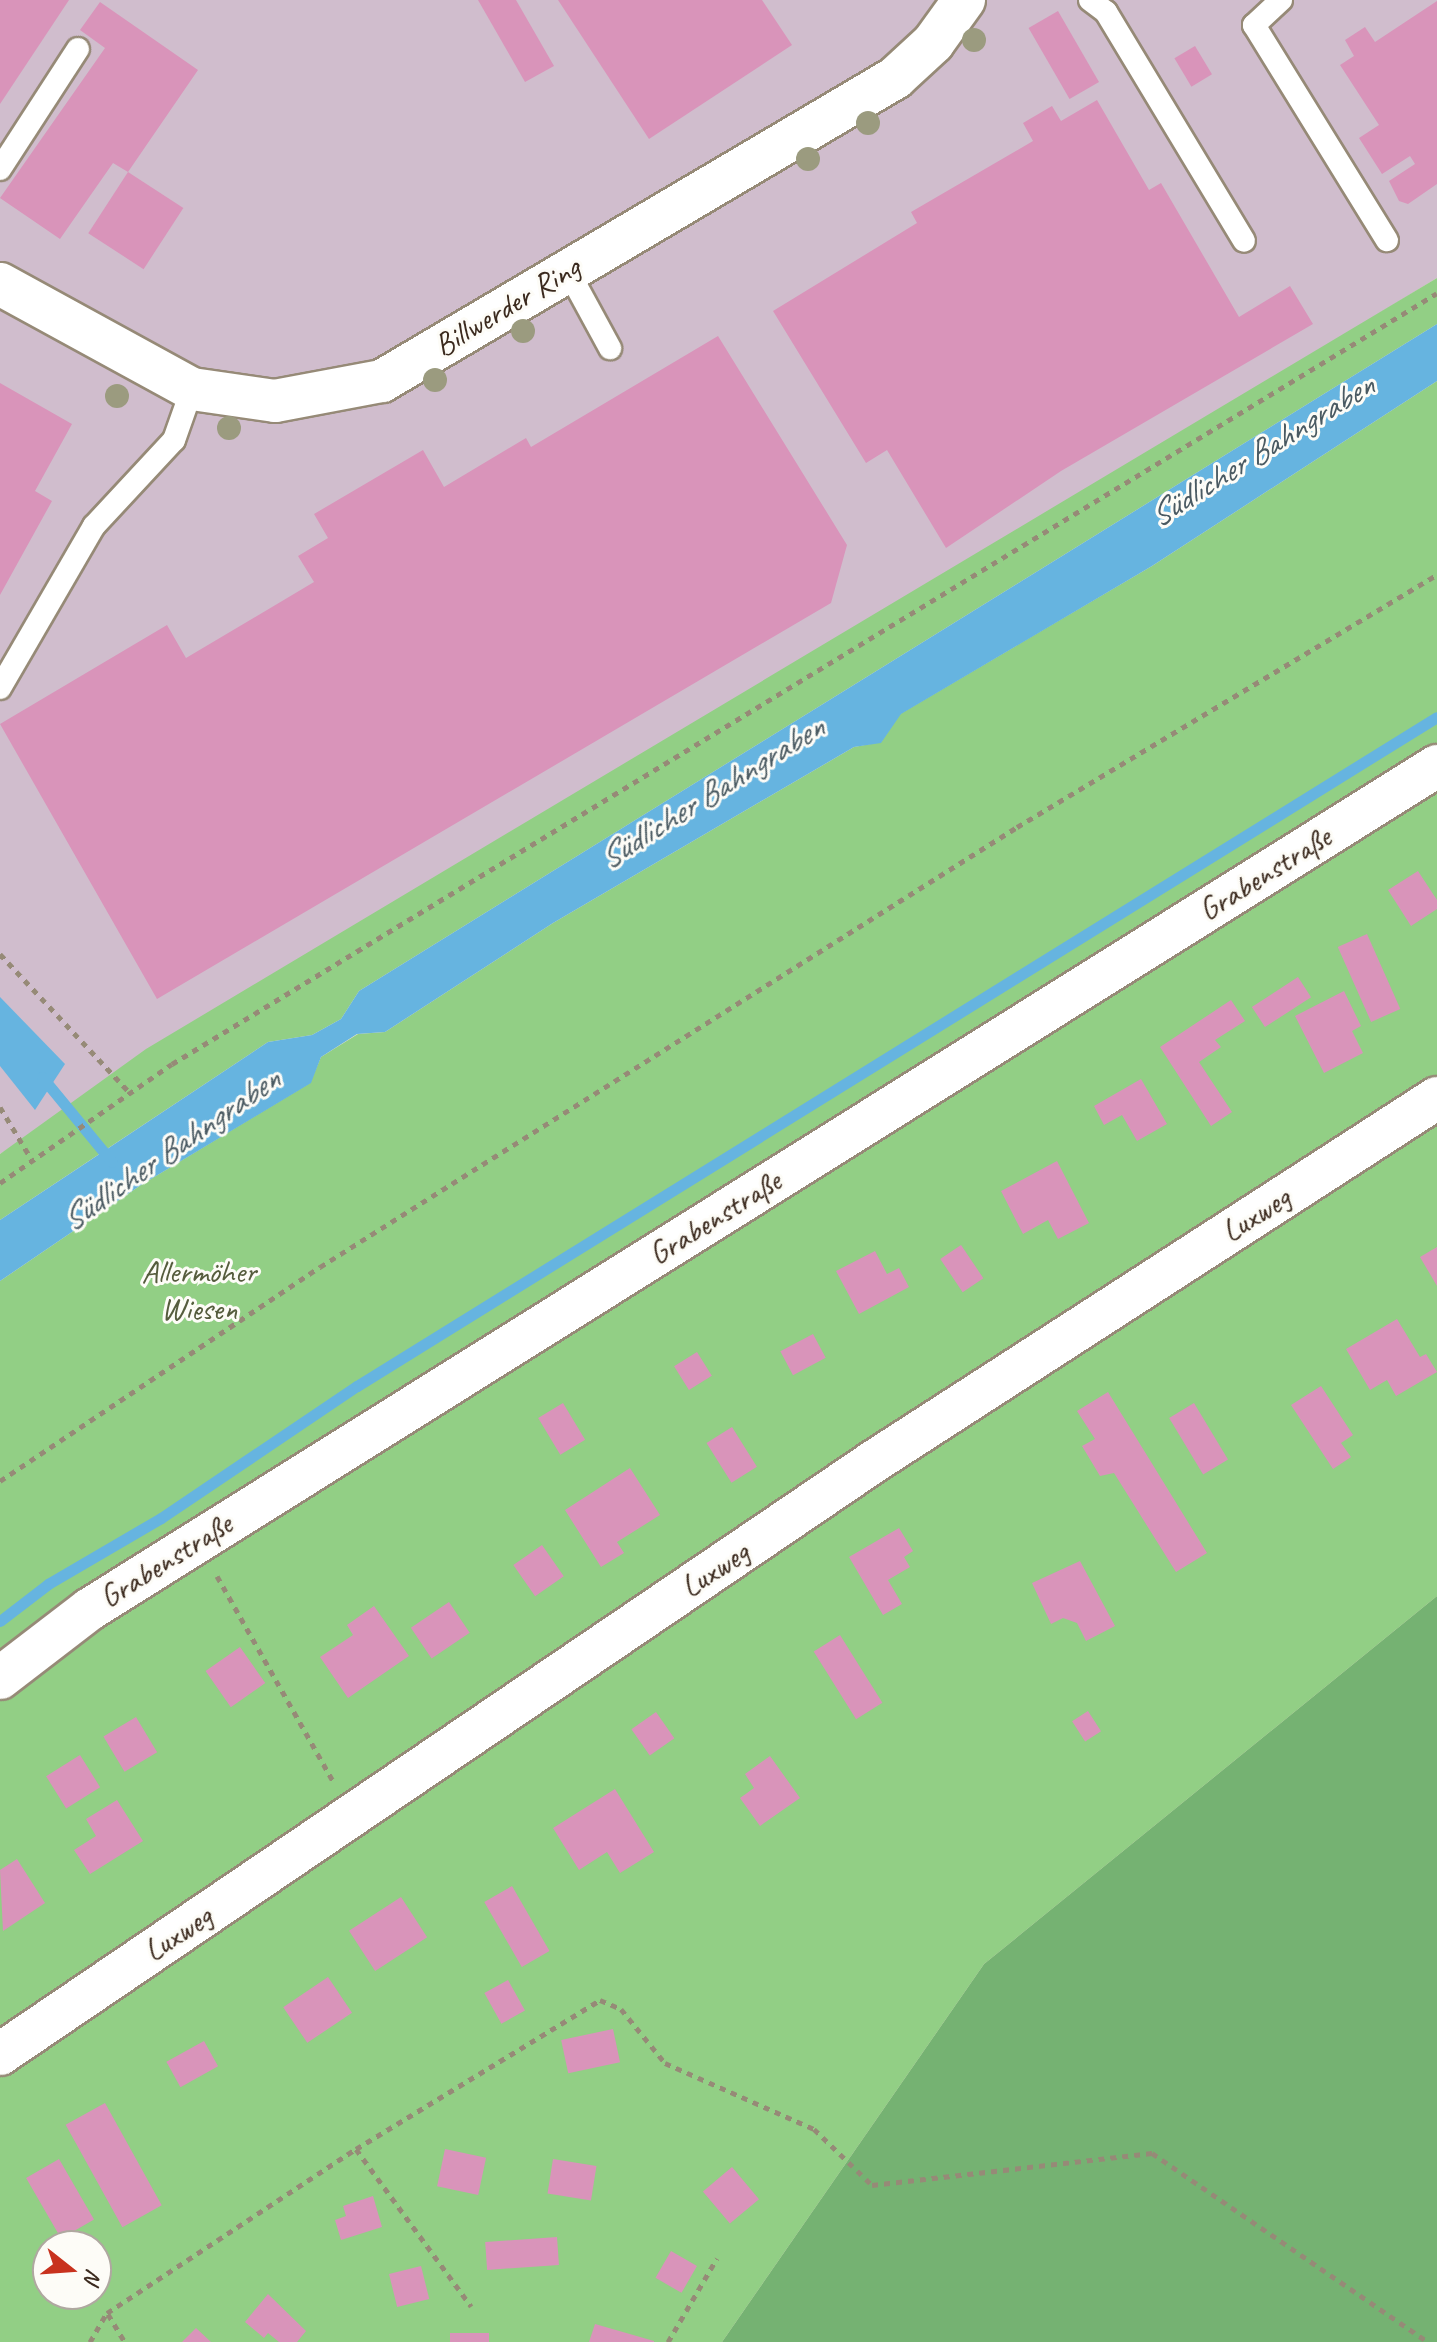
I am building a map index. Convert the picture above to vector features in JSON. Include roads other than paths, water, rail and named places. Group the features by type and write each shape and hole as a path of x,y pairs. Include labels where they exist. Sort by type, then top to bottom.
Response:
{"street":[{"name":"Billwerder Ring","path":"0,284 192,389 275,401 382,381 895,78 933,43 964,0"},
{"name":"Grabenstraße","path":"0,1678 90,1609 1437,766"},
{"name":"Luxweg","path":"0,2054 873,1462 1437,1098"}],"lane":[{"path":"1090,0 1106,12 1244,241"},
{"path":"1281,0 1254,25 1387,240"},
{"path":"0,169 78,49"},
{"path":"568,271 610,348"},
{"path":"0,688 94,526 174,440 192,389"}],"water":[{"name":"Südlicher Bahngraben","path":"1437,324 1437,381 1152,566 901,714 881,743 854,747 553,923 385,1032 357,1034 321,1057 311,1083 141,1185 0,1281 0,1220 268,1042 312,1035 341,1019 359,991"},
{"path":"0,997 65,1064 35,1110 0,1066"}],"waterway":[{"path":"0,1621 48,1584 161,1518 357,1386 1437,717"},
{"name":"Südlicher Bahngraben","path":"42,1077 112,1162"}],"park label":[{"name":"Allermöher Wiesen","path":"199,1292"}]}
